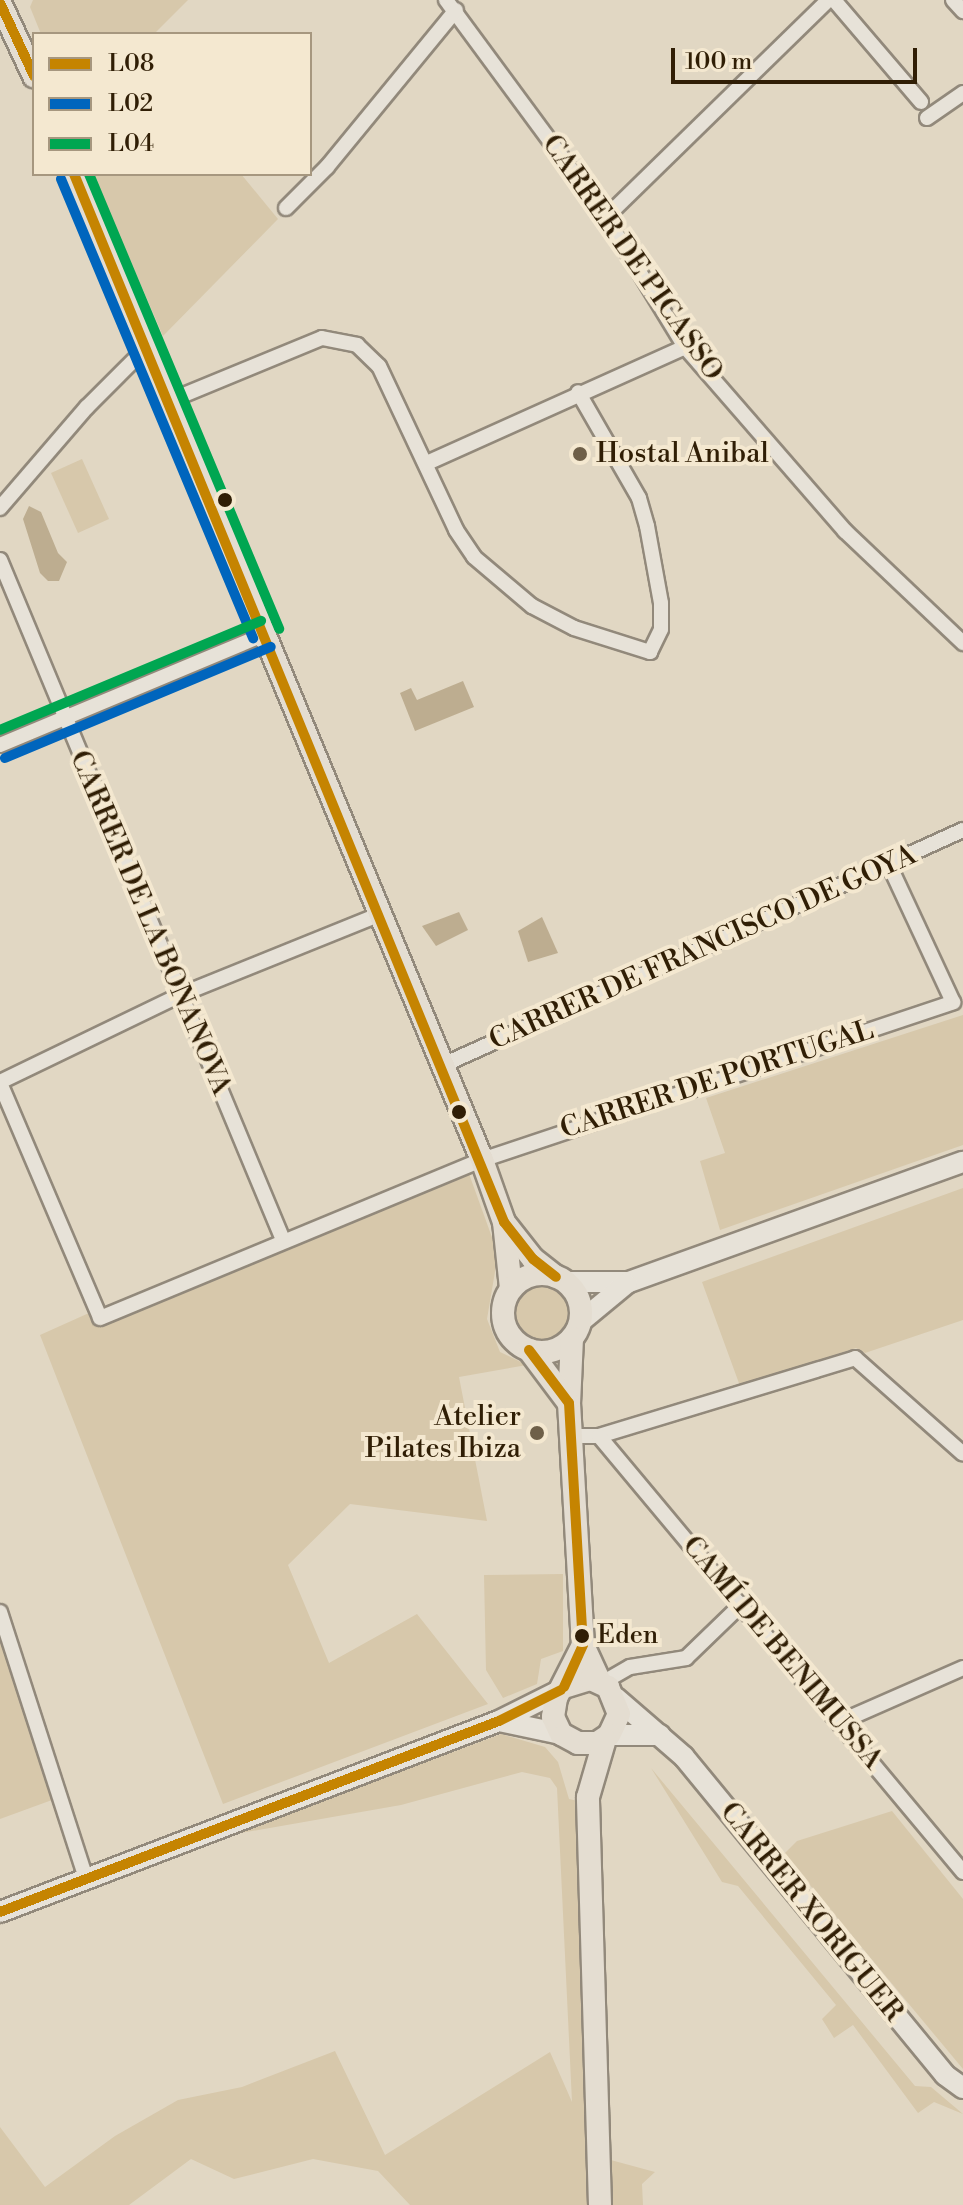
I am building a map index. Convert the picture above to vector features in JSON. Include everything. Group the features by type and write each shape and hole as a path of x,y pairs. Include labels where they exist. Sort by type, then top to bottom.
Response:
{"main road":[{"path":"15,0 19,39"},
{"path":"0,3 32,71"},
{"path":"75,176 482,1160 504,1222 511,1289 503,1311 504,1324 510,1337 529,1350 569,1403"},
{"path":"504,1222 533,1259 560,1279 579,1301 569,1403 583,1645 619,1714 607,1737 588,1797 600,2205"},
{"path":"511,1289 534,1275 560,1279"},
{"path":"529,1350 551,1351 576,1330"},
{"path":"583,1645 562,1688 553,1717 565,1737 588,1797"},
{"path":"562,1688 581,1679 606,1688"},
{"path":"565,1737 587,1745 607,1737"}],"street":[{"path":"606,217 831,0 921,102"},
{"path":"953,0 963,11"},
{"path":"286,208 327,167 451,5"},
{"name":"CARRER DE PICASSO","path":"451,5 606,217 685,347 845,531 963,643"},
{"path":"927,118 963,93"},
{"path":"169,401 322,338 357,345 379,366 456,530 474,557 503,584 574,628 650,652 661,629 661,603 647,526 639,498 578,392"},
{"path":"427,463 578,392 685,347"},
{"path":"0,508 87,407 146,348"},
{"name":"CARRER DE LA BONANOVA","path":"0,560 283,1240"},
{"path":"0,745 266,634"},
{"name":"CARRER DE FRANCISCO DE GOYA","path":"443,1065 963,830"},
{"name":"CARRER DE PORTUGAL","path":"0,1082 100,1318 482,1160 953,1002 889,865"},
{"path":"0,1082 180,995 380,914"},
{"path":"560,1279 629,1282 963,1162"},
{"path":"576,1330 629,1282"},
{"path":"571,1436 599,1436 855,1358 963,1454"},
{"name":"CAMÍ DE BENIMUSSA","path":"599,1436 963,1872"},
{"path":"606,1688 630,1667 686,1658 742,1604"},
{"path":"0,1612 86,1879"},
{"path":"840,1722 963,1668"},
{"path":"0,1912 499,1721 562,1688"},
{"name":"CARRER XORIGUER","path":"606,1688 684,1757 945,2075 963,2088"},
{"path":"499,1721 565,1737"},
{"path":"607,1737 660,1735"}],"shaded area":[{"path":"33,0 188,0 156,32 40,32 30,7"},
{"path":"94,176 243,176 278,219 163,336"},
{"path":"82,459 109,519 78,533 51,473"},
{"path":"29,506 41,512 58,553 67,562 59,581 48,581 40,573 23,519"},
{"path":"463,681 474,707 415,731 400,693 411,688 417,700"},
{"path":"459,912 468,930 436,946 422,926"},
{"path":"542,917 558,953 528,962 518,931"},
{"path":"963,1015 963,1145 720,1230 700,1161 725,1153 706,1098"},
{"path":"468,1171 498,1254 487,1319 500,1352 527,1365 459,1377 487,1521 350,1504 288,1565 329,1663 417,1614 488,1704 223,1804 40,1335 89,1313 97,1326"},
{"path":"963,1188 963,1320 865,1353 856,1348 740,1386 702,1282"},
{"path":"536,1283 548,1283 564,1292 571,1302 571,1326 564,1336 548,1345 536,1345 516,1331 511,1320 511,1308 525,1288"},
{"path":"563,1574 563,1651 541,1659 537,1684 503,1698 486,1670 484,1575"},
{"path":"0,1640 52,1800 0,1819"},
{"path":"501,1734 545,1747 558,1762 569,1799 578,1801 591,2205 410,2205 378,2171 313,2159 234,2179 191,2159 129,2205 0,2205 0,2127 45,2187 115,2136 178,2100 242,2087 335,2051 385,2155 550,2052 572,2102 557,1788 550,1778 522,1772 401,1805 235,1834"},
{"path":"651,1768 915,2086 931,2087 963,2114 934,2102 918,2113 853,2025 834,2038 822,2019 836,2005 738,1886 722,1882"},
{"path":"892,1811 963,1899 963,2069 784,1854 797,1841"},
{"path":"607,2159 655,2172 642,2184 643,2205 609,2205"}],"transit line":[{"name":"L08","path":"0,3 32,72"},
{"name":"L08","path":"75,176 504,1222 533,1259 556,1277"},
{"name":"L04","path":"90,176 279,629"},
{"name":"L02","path":"61,179 253,639"},
{"name":"L04","path":"0,730 261,621"},
{"name":"L02","path":"5,758 271,647"},
{"name":"L08","path":"529,1350 569,1403 583,1645 564,1687"},
{"name":"L08","path":"0,1912 499,1721 561,1690"}],"place":[{"name":"Hostal Anibal","path":"580,454"},
{"name":"Atelier Pilates Ibiza","path":"537,1433"},
{"name":"Eden","path":"582,1636"}]}
